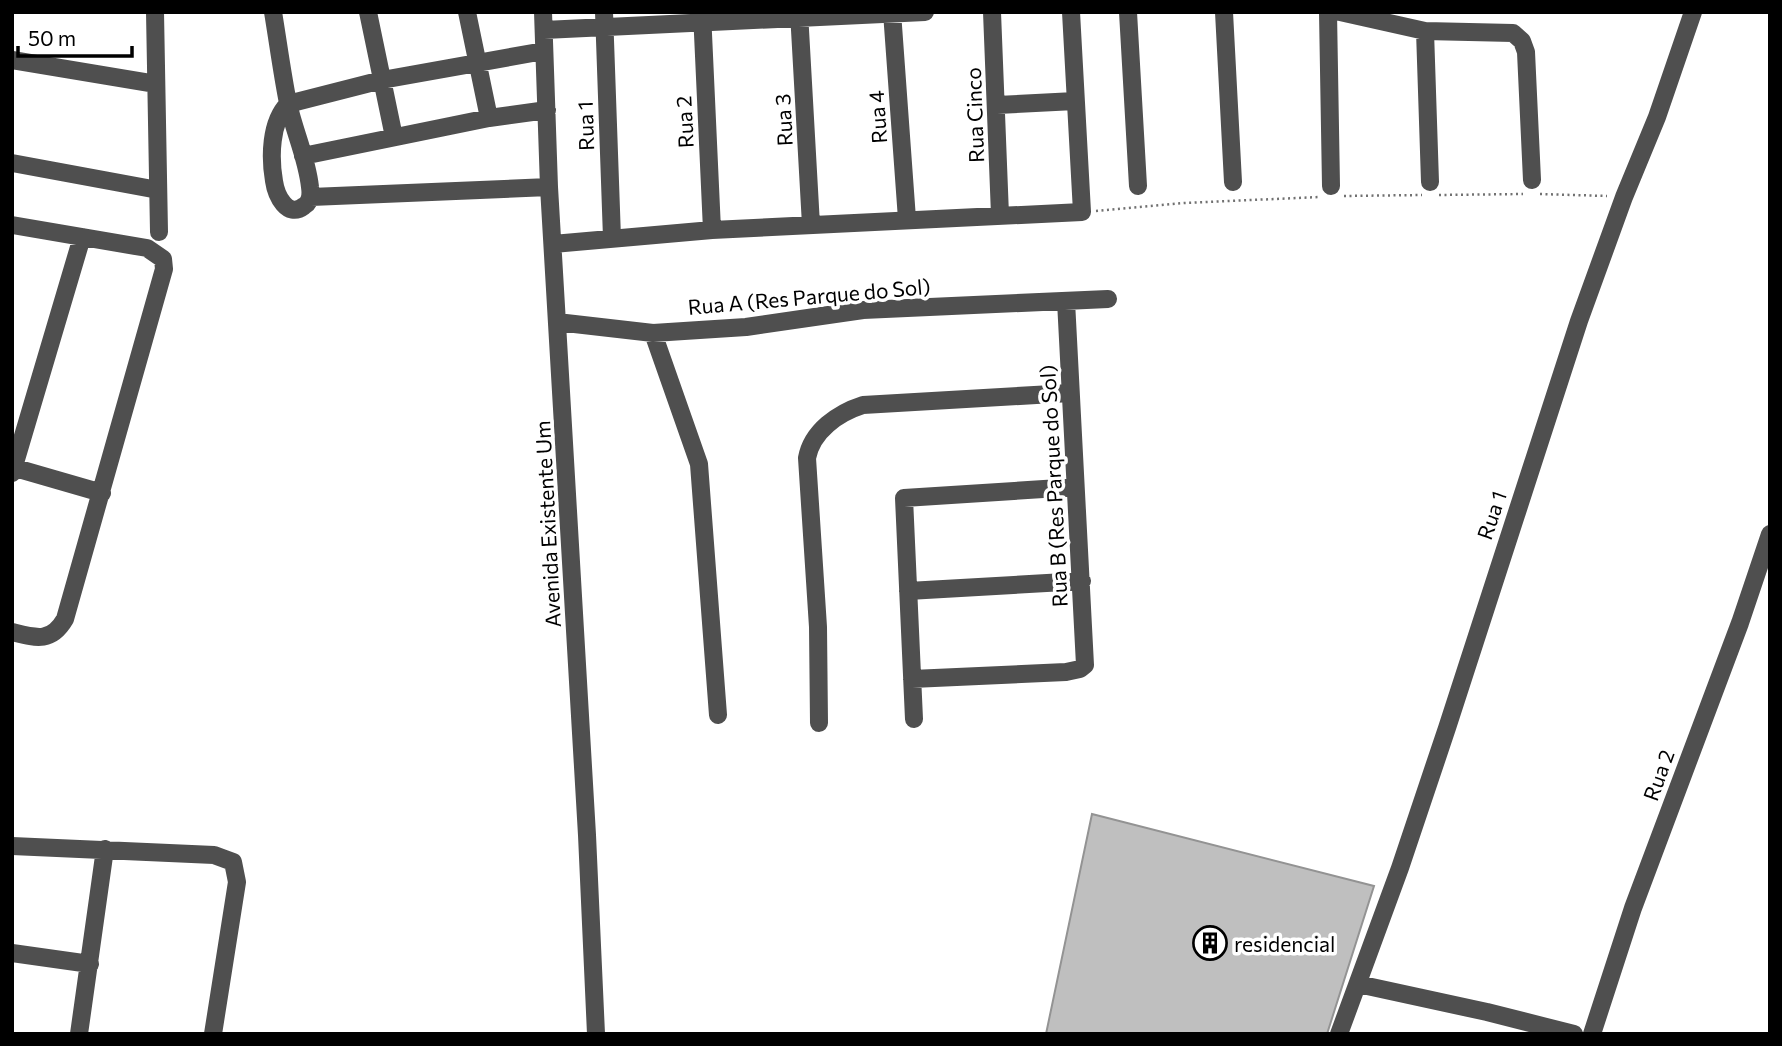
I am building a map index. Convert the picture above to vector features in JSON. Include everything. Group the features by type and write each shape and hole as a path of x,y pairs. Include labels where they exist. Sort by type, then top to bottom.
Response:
{"street":[{"path":"155,12 159,232"},
{"path":"273,12 288,104 311,197"},
{"path":"368,12 394,137"},
{"path":"467,12 489,118"},
{"path":"544,21 925,12"},
{"name":"Rua Cinco","path":"992,12 1000,215"},
{"path":"553,244 712,230 1082,212 1071,12"},
{"path":"1128,12 1138,186"},
{"path":"1224,12 1233,182"},
{"path":"1328,12 1335,193"},
{"path":"1340,12 1425,31 1500,31 1520,37 1526,52 1530,189"},
{"name":"Rua 1","path":"1339,1034 1443,740 1579,321 1624,197 1657,117 1693,12"},
{"name":"Rua 4","path":"892,13 907,219"},
{"name":"Rua 3","path":"800,15 811,225"},
{"name":"Rua 2","path":"702,17 712,230"},
{"name":"Rua 1","path":"605,20 612,238"},
{"name":"Avenida Existente Um","path":"544,21 549,187 596,1034"},
{"path":"1425,31 1430,182"},
{"path":"544,51 382,80 288,104 276,124 272,166 277,197 285,206 293,209 302,208 311,197 549,187"},
{"path":"12,60 156,84"},
{"path":"997,105 1075,101"},
{"path":"303,156 489,118 547,110"},
{"path":"12,163 158,190"},
{"path":"12,225 147,248 163,259 161,282 65,619 52,635 42,638 12,632"},
{"path":"82,237 13,469 102,492"},
{"name":"Rua A (Res Parque do Sol)","path":"557,322 653,333 746,327 863,310 1108,299"},
{"name":"Rua B (Res Parque do Sol)","path":"912,679 1066,672 1082,668 1085,662 1066,301"},
{"path":"653,333 699,464 719,715"},
{"path":"819,723 818,627 807,458 815,438 840,415 863,405 1070,393"},
{"path":"914,719 904,498 1075,487"},
{"name":"Rua 2","path":"1592,1034 1633,908 1770,534"},
{"path":"908,591 1082,581"},
{"path":"12,846 214,855 233,863 237,882 213,1034"},
{"path":"79,1034 106,849"},
{"path":"12,953 90,964"},
{"path":"1358,984 1574,1034"}],"path":[{"path":"1082,212 1335,193 1530,189 1624,197"}],"building":[{"name":"residencial","path":"1092,814 1374,886 1327,1034 1046,1034"}],"place":[{"name":"residencial","path":"1210,943"}]}
